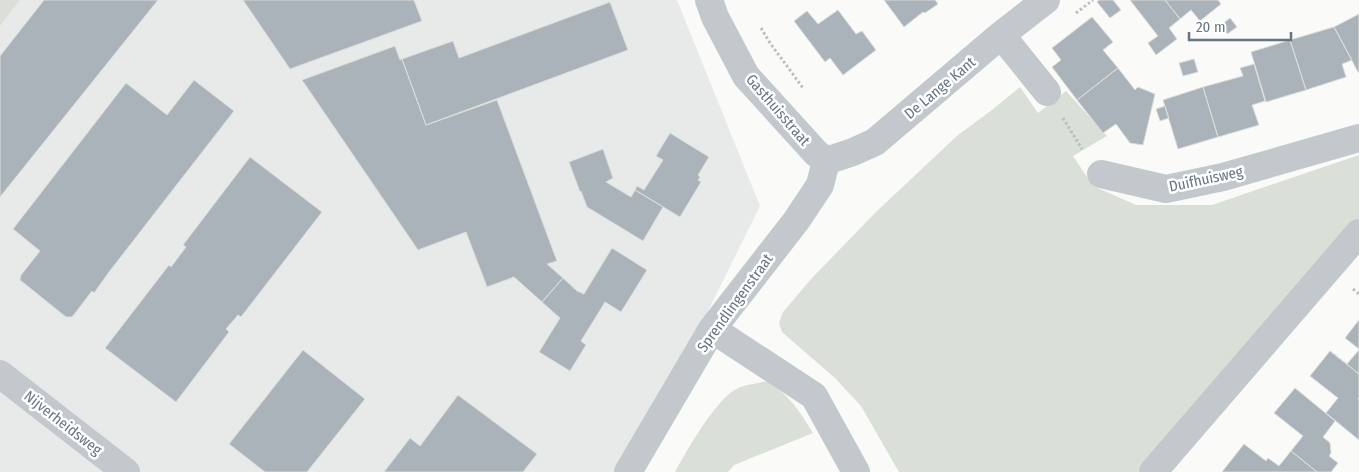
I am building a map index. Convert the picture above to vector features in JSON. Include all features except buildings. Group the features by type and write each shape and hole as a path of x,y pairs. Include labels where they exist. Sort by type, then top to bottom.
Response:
{"street":[{"name":"Gasthuisstraat","path":"709,0 715,17 746,76 816,153 826,161"},
{"name":"De Lange Kant","path":"826,161 875,142 1001,35 1046,0"},
{"path":"1001,35 1047,92"},
{"name":"Duifhuisweg","path":"1101,174 1166,189 1223,176 1359,138"},
{"name":"Sprendlingenstraat","path":"628,472 712,329 796,221 820,185 826,161"},
{"path":"1153,472 1359,233"},
{"path":"712,329 814,396 856,472"},
{"name":"Nijverheidsweg","path":"0,374 126,472"}],"path":[{"path":"761,28 808,96"},
{"path":"1047,92 1094,167 1101,174"}],"shaded area":[{"path":"0,0 677,0 760,206 628,472 0,472"},
{"path":"0,0 20,0 0,26"},
{"path":"1020,87 1038,113 1066,91 1107,136 1073,156 1093,186 1136,205 1212,205 1359,155 1359,218 1252,338 1138,472 899,472 861,406 835,378 782,332 779,323 783,312 812,278 877,211 958,135"},
{"path":"767,381 782,392 793,404 813,433 734,465 728,472 675,472 704,424 723,400 741,387"}]}
